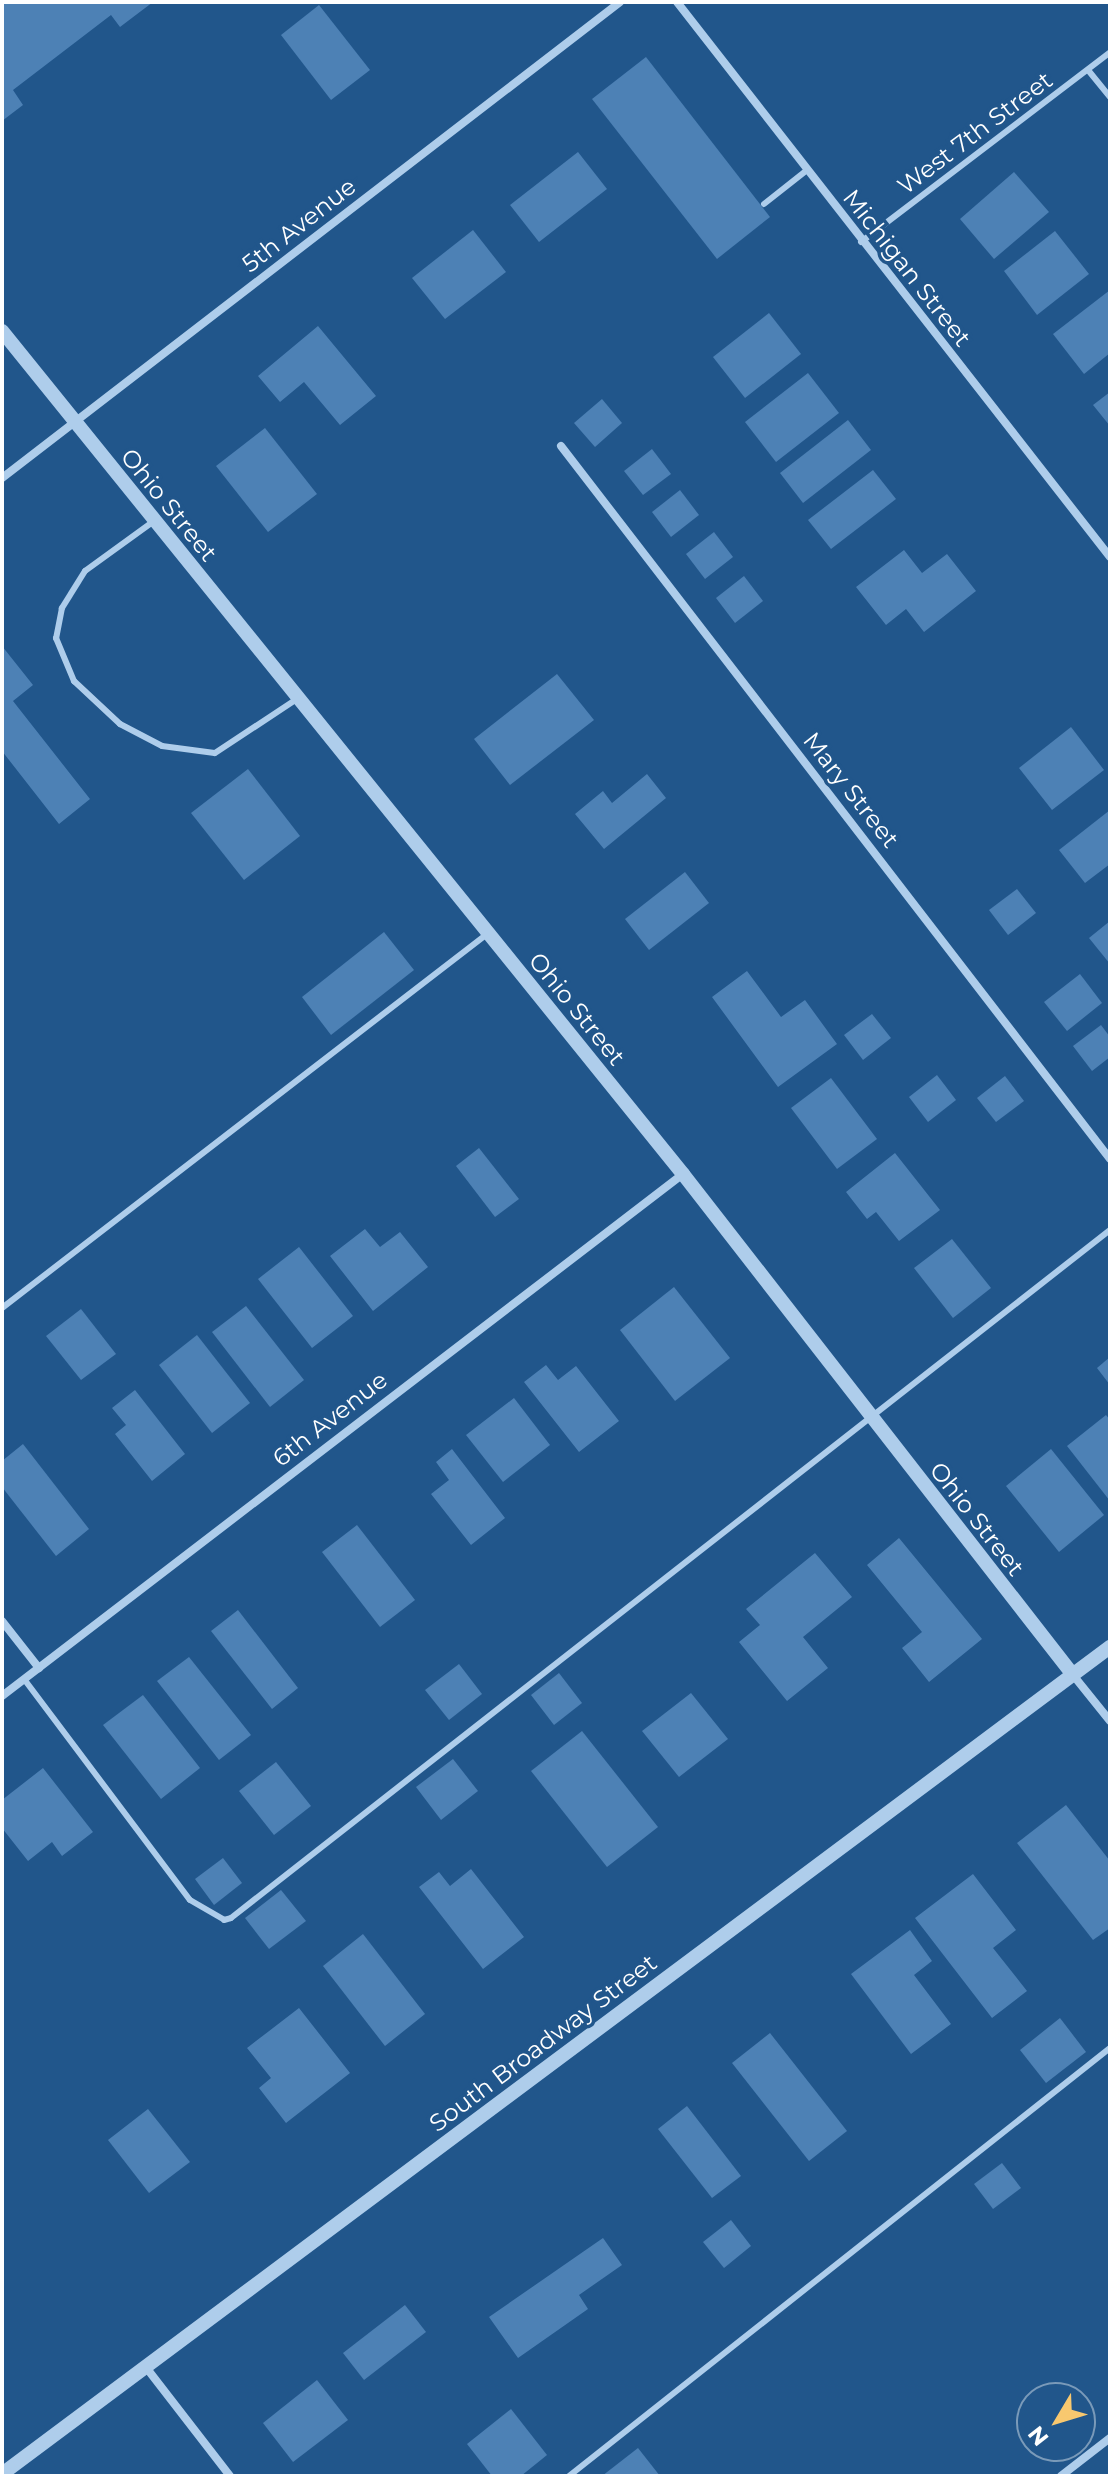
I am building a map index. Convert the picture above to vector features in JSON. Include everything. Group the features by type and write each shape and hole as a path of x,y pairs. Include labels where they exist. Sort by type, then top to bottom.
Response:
{"street":[{"name":"5th Avenue","path":"2,478 620,2"},
{"name":"Michigan Street","path":"677,2 861,242 1110,557"},
{"name":"Ohio Street","path":"2,331 683,1174 870,1418 1110,1721"},
{"name":"Mary Street","path":"561,446 1110,1159"},
{"name":"6th Avenue","path":"2,1696 683,1174"},
{"path":"2,1621 39,1668"},
{"name":"South Broadway Street","path":"2,2474 1110,1647"},
{"path":"145,2366 230,2476"},
{"path":"1061,2476 1110,2438"}],"lane":[{"name":"West 7th Street","path":"861,242 1110,52"},
{"path":"1088,70 1110,97"},
{"path":"764,204 806,171"},
{"path":"154,521 85,571 62,608 56,638 74,681 120,724 162,746 215,753 297,698"},
{"path":"2,1308 488,934"},
{"path":"24,1679 190,1900 224,1920 231,1918 1110,1230"},
{"path":"569,2476 1110,2048"}],"building":[{"path":"2,2 153,2 120,27 111,15 13,90 23,105 2,121"},
{"path":"319,5 370,70 331,100 281,35"},
{"path":"646,57 770,217 717,259 592,99"},
{"path":"578,152 607,189 539,242 510,205"},
{"path":"1014,172 1049,212 994,259 960,219"},
{"path":"473,230 506,272 445,319 412,278"},
{"path":"1055,231 1089,274 1037,315 1004,271"},
{"path":"1110,290 1110,353 1084,374 1053,334"},
{"path":"769,313 801,354 745,398 713,357"},
{"path":"318,326 376,396 340,425 304,382 280,402 258,376"},
{"path":"808,373 839,413 776,462 745,422"},
{"path":"1110,392 1110,426 1093,405"},
{"path":"602,399 622,423 595,447 574,423"},
{"path":"848,420 871,450 803,503 780,473"},
{"path":"265,428 317,494 268,532 216,466"},
{"path":"652,449 671,474 643,495 624,471"},
{"path":"873,470 896,499 831,549 808,520"},
{"path":"680,490 699,515 671,537 652,512"},
{"path":"714,532 733,557 705,579 686,554"},
{"path":"904,550 922,573 947,554 976,591 924,632 906,609 886,625 856,587"},
{"path":"744,576 763,601 735,623 716,598"},
{"path":"2,646 33,685 13,701 90,799 59,824 2,751"},
{"path":"557,674 594,720 510,785 474,739"},
{"path":"1071,727 1104,770 1052,810 1019,768"},
{"path":"248,769 300,836 244,880 191,813"},
{"path":"647,774 666,798 604,849 575,814 603,791 612,803"},
{"path":"1110,810 1110,864 1085,883 1059,850"},
{"path":"685,872 709,903 649,950 625,919"},
{"path":"1017,889 1036,913 1008,935 989,910"},
{"path":"1110,921 1110,964 1089,938"},
{"path":"384,932 414,970 331,1035 302,997"},
{"path":"747,971 781,1017 805,1000 837,1044 778,1087 712,997"},
{"path":"1080,974 1102,1003 1067,1031 1044,1002"},
{"path":"872,1014 891,1038 863,1060 844,1035"},
{"path":"1101,1025 1110,1037 1110,1057 1092,1071 1073,1046"},
{"path":"937,1075 956,1100 928,1122 909,1097"},
{"path":"1005,1076 1024,1101 996,1122 977,1098"},
{"path":"831,1078 877,1139 837,1169 791,1108"},
{"path":"479,1148 519,1199 495,1217 456,1166"},
{"path":"895,1153 940,1210 899,1241 876,1212 867,1219 846,1192"},
{"path":"365,1229 380,1247 400,1232 428,1267 373,1311 330,1256"},
{"path":"952,1239 991,1288 953,1318 914,1268"},
{"path":"299,1247 353,1316 312,1348 258,1279"},
{"path":"674,1287 730,1358 675,1401 620,1330"},
{"path":"246,1306 304,1380 270,1407 212,1332"},
{"path":"81,1309 116,1354 81,1380 46,1336"},
{"path":"197,1335 250,1403 212,1433 159,1365"},
{"path":"1110,1357 1110,1385 1097,1368"},
{"path":"546,1365 558,1380 576,1366 619,1421 579,1452 524,1382"},
{"path":"135,1390 185,1454 152,1481 115,1434 126,1425 112,1408"},
{"path":"514,1398 550,1445 503,1482 466,1435"},
{"path":"1106,1415 1110,1420 1110,1501 1067,1446"},
{"path":"23,1444 89,1529 56,1556 2,1487 2,1461"},
{"path":"452,1449 505,1518 471,1545 431,1494 449,1480 436,1462"},
{"path":"1051,1449 1104,1515 1059,1552 1006,1486"},
{"path":"357,1525 415,1600 380,1627 322,1552"},
{"path":"899,1538 982,1639 929,1682 902,1648 922,1632 867,1565"},
{"path":"815,1553 852,1597 803,1637 828,1668 787,1701 739,1642 760,1625 746,1609"},
{"path":"238,1610 298,1688 272,1709 211,1631"},
{"path":"189,1657 251,1735 219,1760 157,1681"},
{"path":"459,1664 482,1694 449,1720 425,1690"},
{"path":"559,1673 582,1703 554,1725 531,1695"},
{"path":"691,1693 728,1739 679,1777 642,1731"},
{"path":"143,1695 200,1768 161,1799 103,1725"},
{"path":"582,1731 658,1827 607,1867 531,1771"},
{"path":"453,1759 478,1791 441,1820 416,1787"},
{"path":"276,1762 311,1806 274,1835 239,1791"},
{"path":"43,1768 93,1832 62,1856 52,1842 28,1861 2,1828 2,1800"},
{"path":"1066,1805 1110,1861 1110,1928 1093,1940 1017,1843"},
{"path":"223,1858 242,1883 214,1905 195,1879"},
{"path":"471,1869 524,1937 483,1969 419,1887 439,1872 450,1886"},
{"path":"973,1874 1016,1930 993,1948 1027,1991 992,2018 915,1918"},
{"path":"281,1890 306,1921 269,1949 245,1918"},
{"path":"910,1930 932,1961 914,1975 951,2024 911,2054 851,1974"},
{"path":"363,1934 425,2014 385,2046 323,1966"},
{"path":"299,2008 350,2073 286,2123 259,2088 271,2078 247,2048"},
{"path":"1060,2018 1086,2052 1046,2083 1020,2050"},
{"path":"770,2033 847,2131 809,2161 732,2063"},
{"path":"687,2106 741,2176 712,2198 658,2129"},
{"path":"148,2109 190,2162 149,2193 108,2140"},
{"path":"1002,2163 1021,2188 993,2209 974,2184"},
{"path":"731,2220 751,2246 724,2268 703,2242"},
{"path":"603,2238 622,2265 579,2295 588,2309 518,2358 489,2317"},
{"path":"405,2305 426,2332 364,2380 343,2353"},
{"path":"317,2380 348,2420 293,2462 263,2423"},
{"path":"511,2409 547,2455 521,2476 492,2476 467,2444"},
{"path":"638,2448 660,2476 602,2476"}]}
